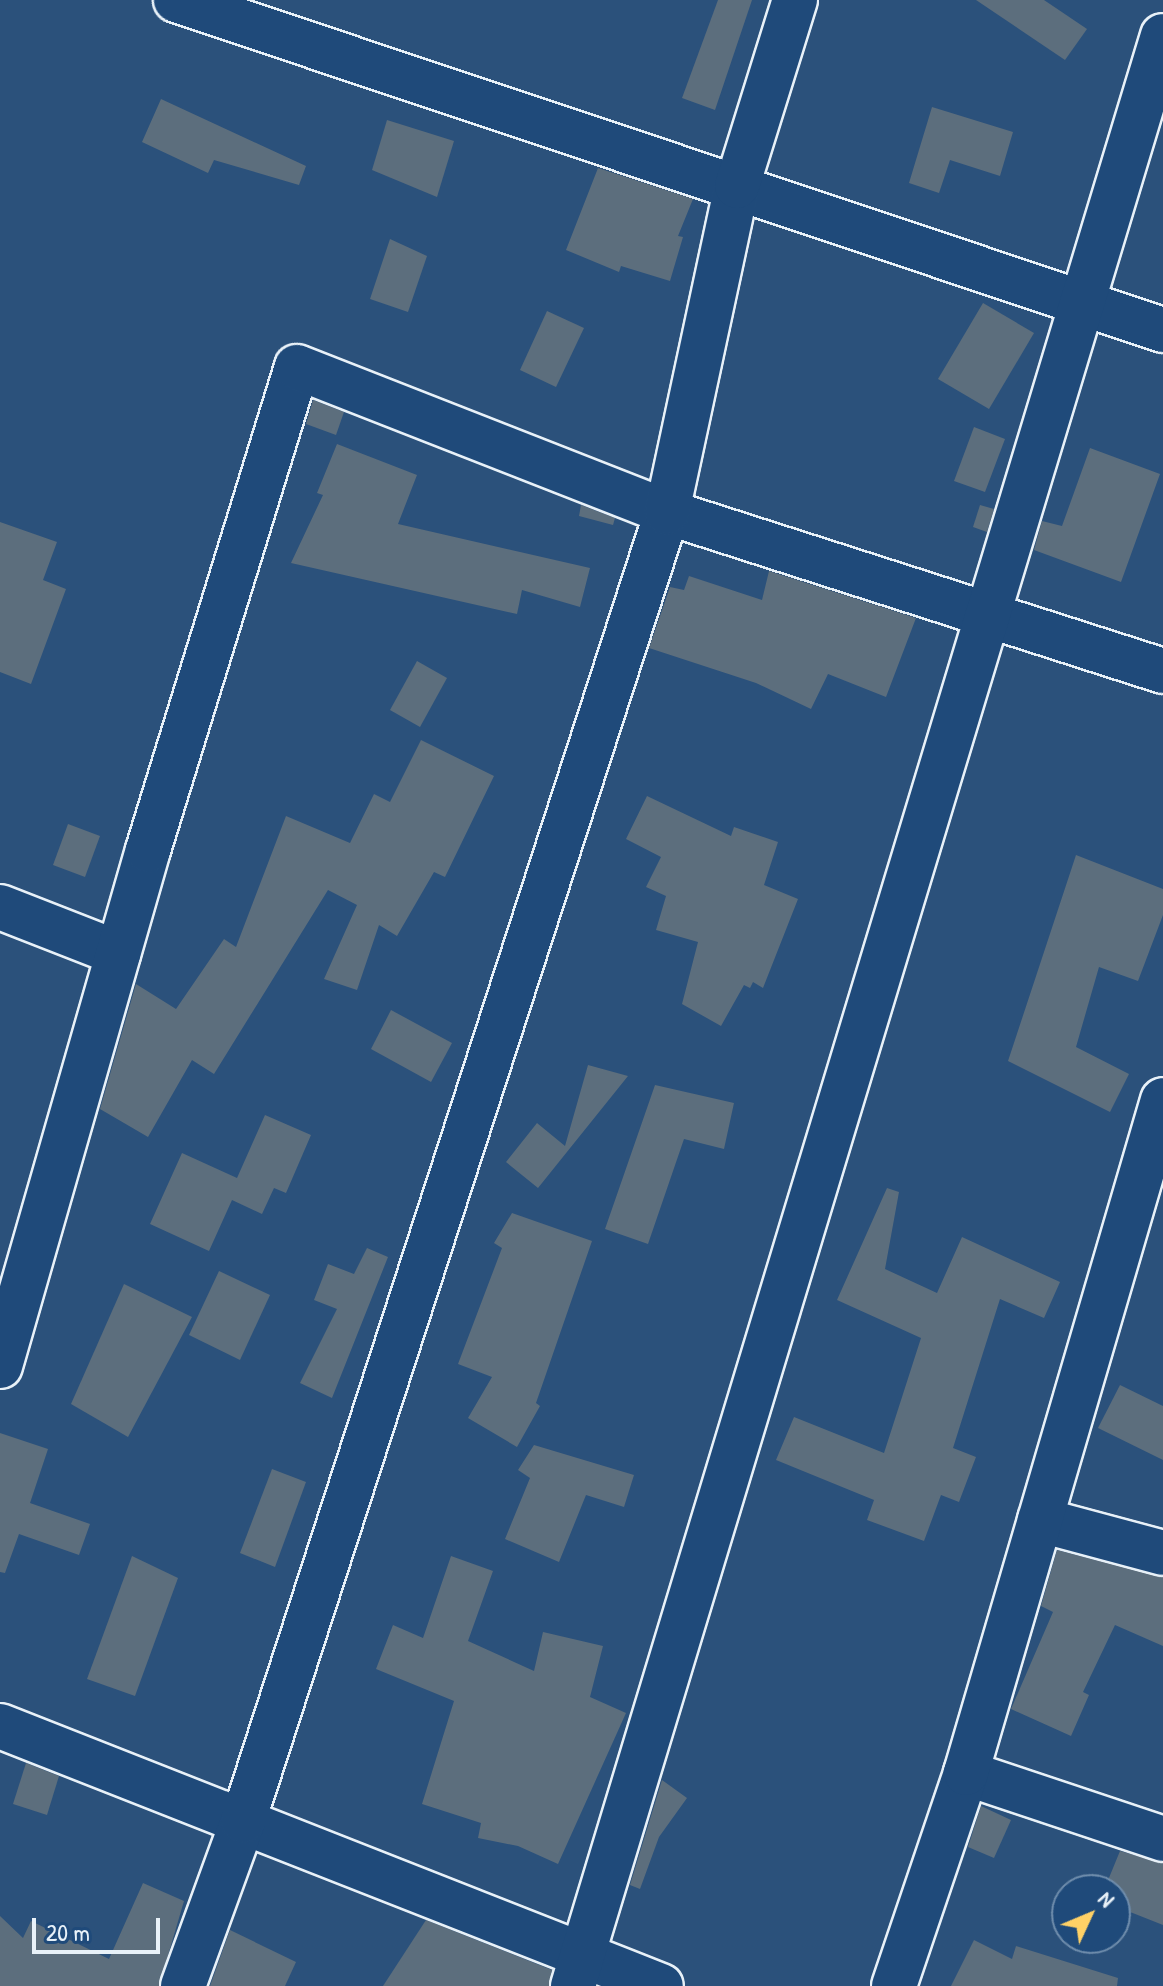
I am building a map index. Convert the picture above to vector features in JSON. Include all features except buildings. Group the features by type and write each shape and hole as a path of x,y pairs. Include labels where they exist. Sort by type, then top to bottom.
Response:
{"street":[{"path":"176,0 1163,330"},
{"path":"183,1986 243,1821 667,512 737,186 795,0"},
{"path":"578,1971 723,1481 1163,36"},
{"path":"0,1366 118,953 297,367 667,512 990,612 1163,671"},
{"path":"0,907 118,953"},
{"path":"894,1986 966,1773 1163,1100"},
{"path":"1040,1520 1163,1553"},
{"path":"0,1726 243,1821 578,1971 661,1986"},
{"path":"966,1773 1163,1839"}]}
